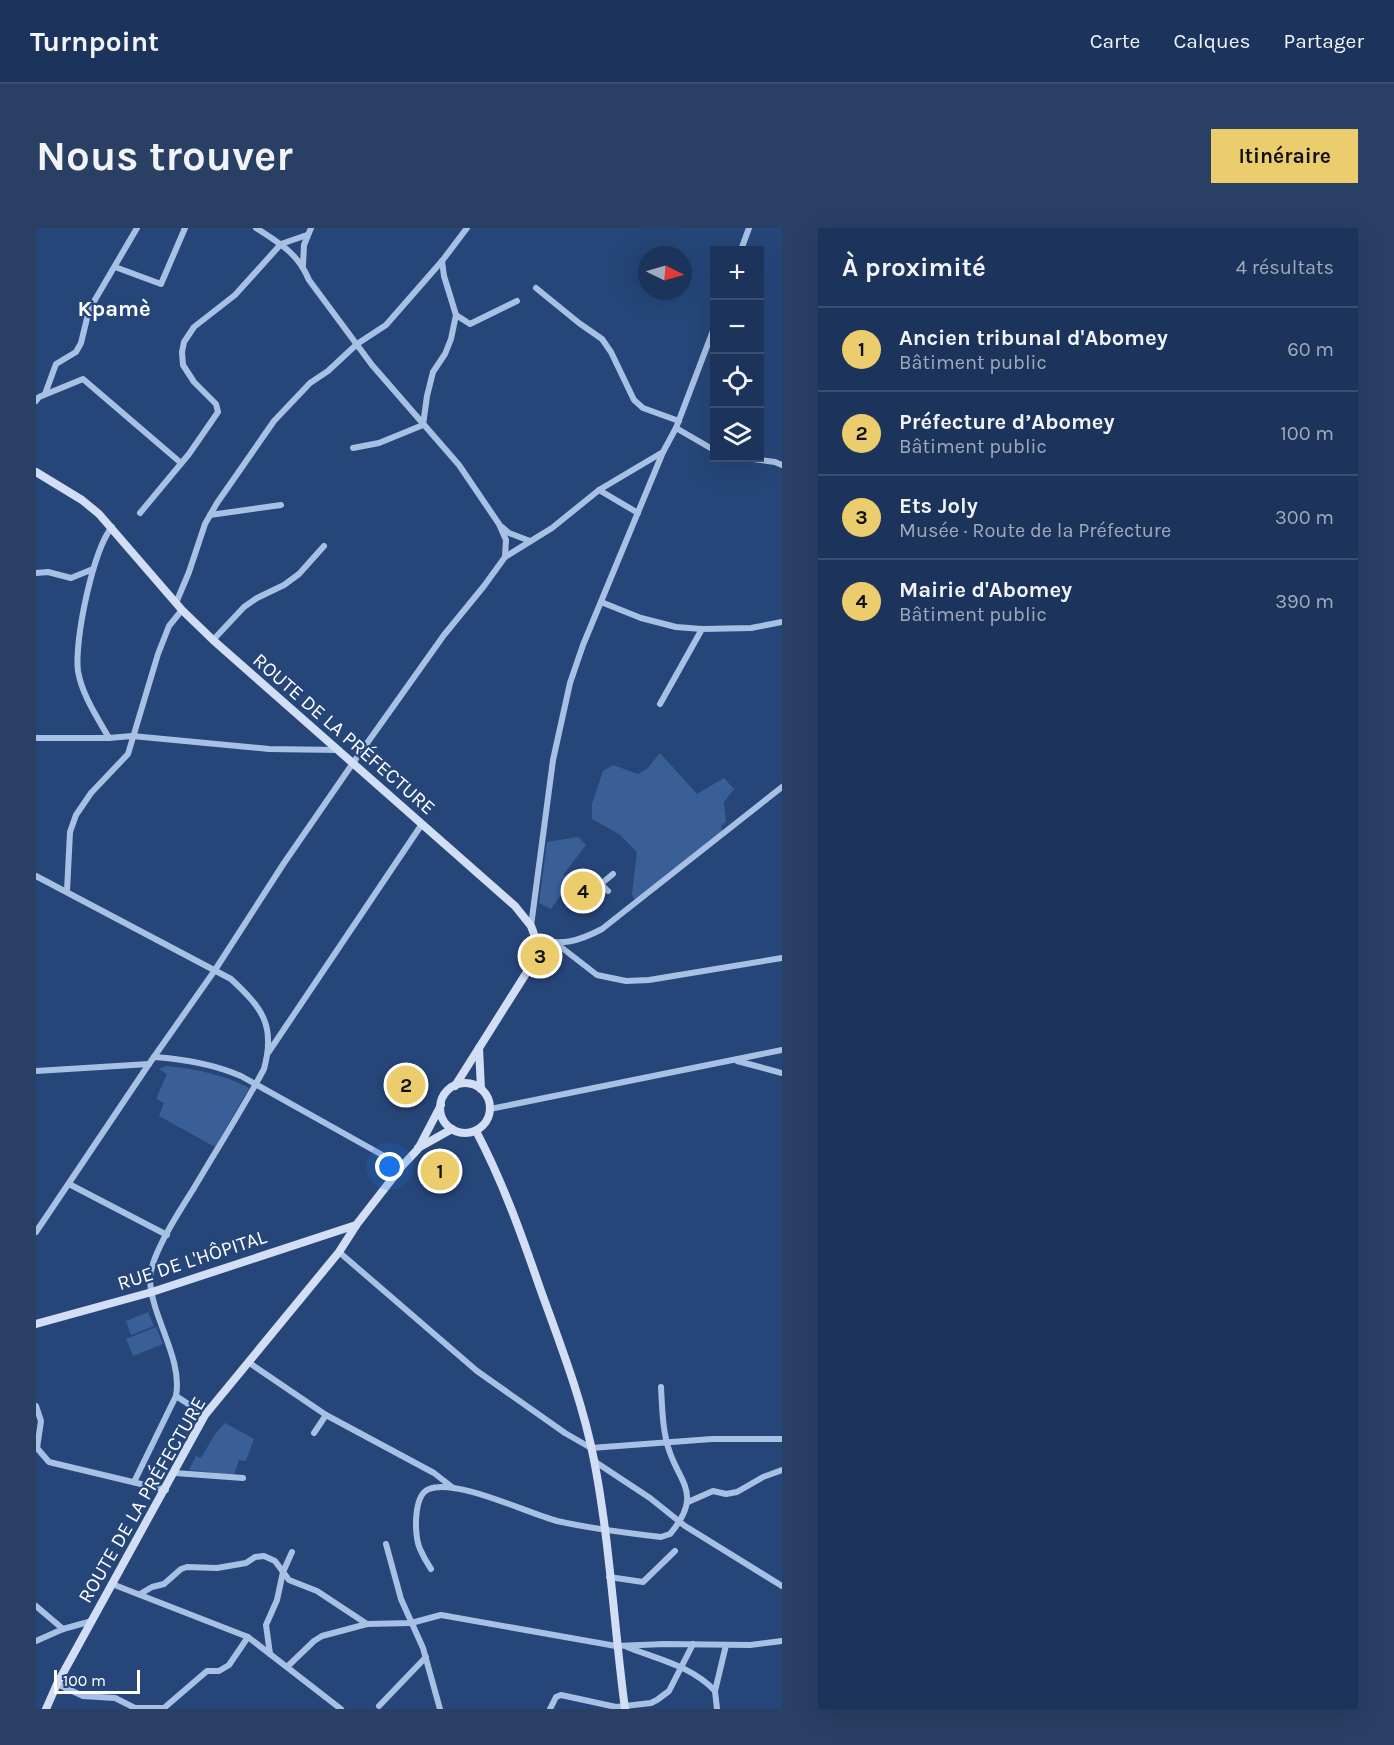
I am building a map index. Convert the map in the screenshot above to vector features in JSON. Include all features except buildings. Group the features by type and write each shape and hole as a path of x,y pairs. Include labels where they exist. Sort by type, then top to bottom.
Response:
{"street":[{"path":"45,394 56,364 76,352 81,343 89,310 137,228"},
{"path":"115,267 161,284 185,228"},
{"path":"256,228 281,244 303,265 309,280 372,365 459,465 499,524 506,540 505,557"},
{"path":"303,265 307,235 311,228"},
{"path":"67,891 70,831 76,815 91,793 128,754 149,680 179,606 205,524 210,515 279,415 310,382 328,371 357,344 386,325 442,261 467,228"},
{"path":"742,246 749,228"},
{"path":"140,513 181,463 218,412 216,404 194,382 183,365 184,342 194,327 235,296 281,244 307,235"},
{"path":"423,425 433,372 445,354 456,315 444,276 442,261"},
{"path":"536,288 602,339 611,352 633,400 643,408 679,421"},
{"path":"456,315 470,324 517,301"},
{"path":"531,926 559,728 573,674 663,452 679,421 710,339"},
{"path":"36,401 45,394 83,379 181,463"},
{"path":"353,448 379,443 423,425"},
{"path":"676,428 710,448"},
{"path":"36,1233 353,763 444,635 505,557 552,528 599,490 663,452"},
{"path":"764,460 782,465"},
{"name":"ROUTE DE LA PRÉFECTURE","path":"36,472 82,500 112,527 179,606 213,640 515,906 531,926 536,940"},
{"path":"599,490 638,513"},
{"path":"210,515 281,505"},
{"path":"499,524 509,533 530,541"},
{"path":"109,738 83,689 78,670 79,644 93,569 104,538 112,527"},
{"path":"213,640 244,607 299,574 324,546"},
{"path":"36,573 48,572 71,578 93,569"},
{"path":"601,602 658,624 702,630 751,628 782,622"},
{"path":"660,704 702,630"},
{"path":"36,738 132,736 269,749 339,750"},
{"path":"455,1086 532,964 536,940 556,944 586,937 602,929 782,787"},
{"path":"268,1053 422,824"},
{"path":"601,885 613,874"},
{"path":"36,876 231,979 264,1014 268,1036 268,1053 264,1069 167,1235 151,1271 152,1292 173,1363 177,1389 176,1396 134,1482"},
{"path":"595,878 608,891"},
{"path":"556,944 597,975 626,981 649,980 782,958"},
{"path":"479,1048 481,1089"},
{"path":"490,1109 782,1050"},
{"path":"154,1057 183,1059 221,1067 256,1084 402,1166"},
{"path":"734,1059 782,1073"},
{"path":"36,1071 149,1064"},
{"path":"466,1083 481,1089 488,1098 490,1109 488,1119 476,1131 464,1133 452,1129 442,1116 441,1105 445,1093 455,1086 466,1083"},
{"name":"ROUTE DE LA PRÉFECTURE","path":"46,1709 57,1684 166,1490 205,1415 339,1252 357,1224 418,1149 441,1105"},
{"name":"ROUTE DE LA PRÉFECTURE","path":"418,1149 452,1129"},
{"path":"476,1131 495,1168 561,1345 591,1448 620,1646 625,1708"},
{"path":"69,1184 167,1235"},
{"name":"RUE DE L'HÔPITAL","path":"36,1324 152,1292 357,1224"},
{"path":"339,1252 477,1371 565,1433 591,1448 712,1438 782,1439"},
{"path":"248,1362 326,1415 434,1473 454,1488"},
{"path":"431,1569 419,1548 417,1539 419,1501 422,1494 429,1489 454,1488 542,1517 604,1531 666,1536 670,1534 680,1522 688,1502 681,1475 666,1441 661,1387"},
{"path":"176,1396 205,1415"},
{"path":"36,1406 40,1421 37,1448 46,1459 55,1465 166,1490"},
{"path":"314,1433 326,1415"},
{"path":"594,1461 650,1498 680,1522 782,1586"},
{"path":"688,1502 713,1491 726,1494 737,1492 763,1477 782,1470"},
{"path":"175,1473 243,1478"},
{"path":"386,1544 400,1599 417,1631 440,1709"},
{"path":"609,1577 643,1582 675,1551"},
{"path":"270,1654 266,1625 277,1600 283,1572 292,1552"},
{"path":"140,1594 152,1587 164,1584 186,1567 217,1568 246,1563 255,1557 264,1556 275,1561 289,1580 317,1591 367,1624"},
{"path":"112,1584 248,1637 341,1709"},
{"path":"36,1606 63,1629"},
{"path":"287,1667 318,1638 367,1624 411,1623 441,1615 620,1646 681,1667 715,1691"},
{"path":"36,1641 63,1629 92,1621"},
{"path":"57,1684 83,1696 116,1698 135,1708 164,1708 207,1671 219,1671 229,1665 248,1637"},
{"path":"620,1646 750,1645 782,1641"},
{"path":"550,1709 556,1697 561,1695 625,1708 657,1700 669,1691 693,1644"},
{"path":"717,1709 715,1691 726,1645"},
{"path":"379,1706 426,1657"}],"shaded area":[{"path":"660,753 697,794 724,778 734,789 724,802 726,822 721,826 723,832 635,901 632,894 637,852 619,834 592,819 592,804 603,771 613,765 638,774 647,769"},
{"path":"578,837 586,845 563,875 571,881 551,909 539,903 547,842"},
{"path":"166,1066 209,1073 249,1088 215,1147 159,1116 164,1103 156,1099 167,1074 159,1069"},
{"path":"148,1312 154,1326 131,1335 126,1321"},
{"path":"156,1327 163,1344 133,1356 126,1339"},
{"path":"225,1423 254,1439 246,1461 239,1460 234,1475 189,1470 196,1456 201,1458 215,1434"}],"place":[{"name":"Mairie d'Abomey","path":"583,891"},
{"name":"Ets Joly","path":"540,956"},
{"name":"Préfecture d’Abomey","path":"406,1085"},
{"name":"Ancien tribunal d'Abomey","path":"440,1171"}],"district":[{"name":"Kpamè","path":"114,309"}]}
